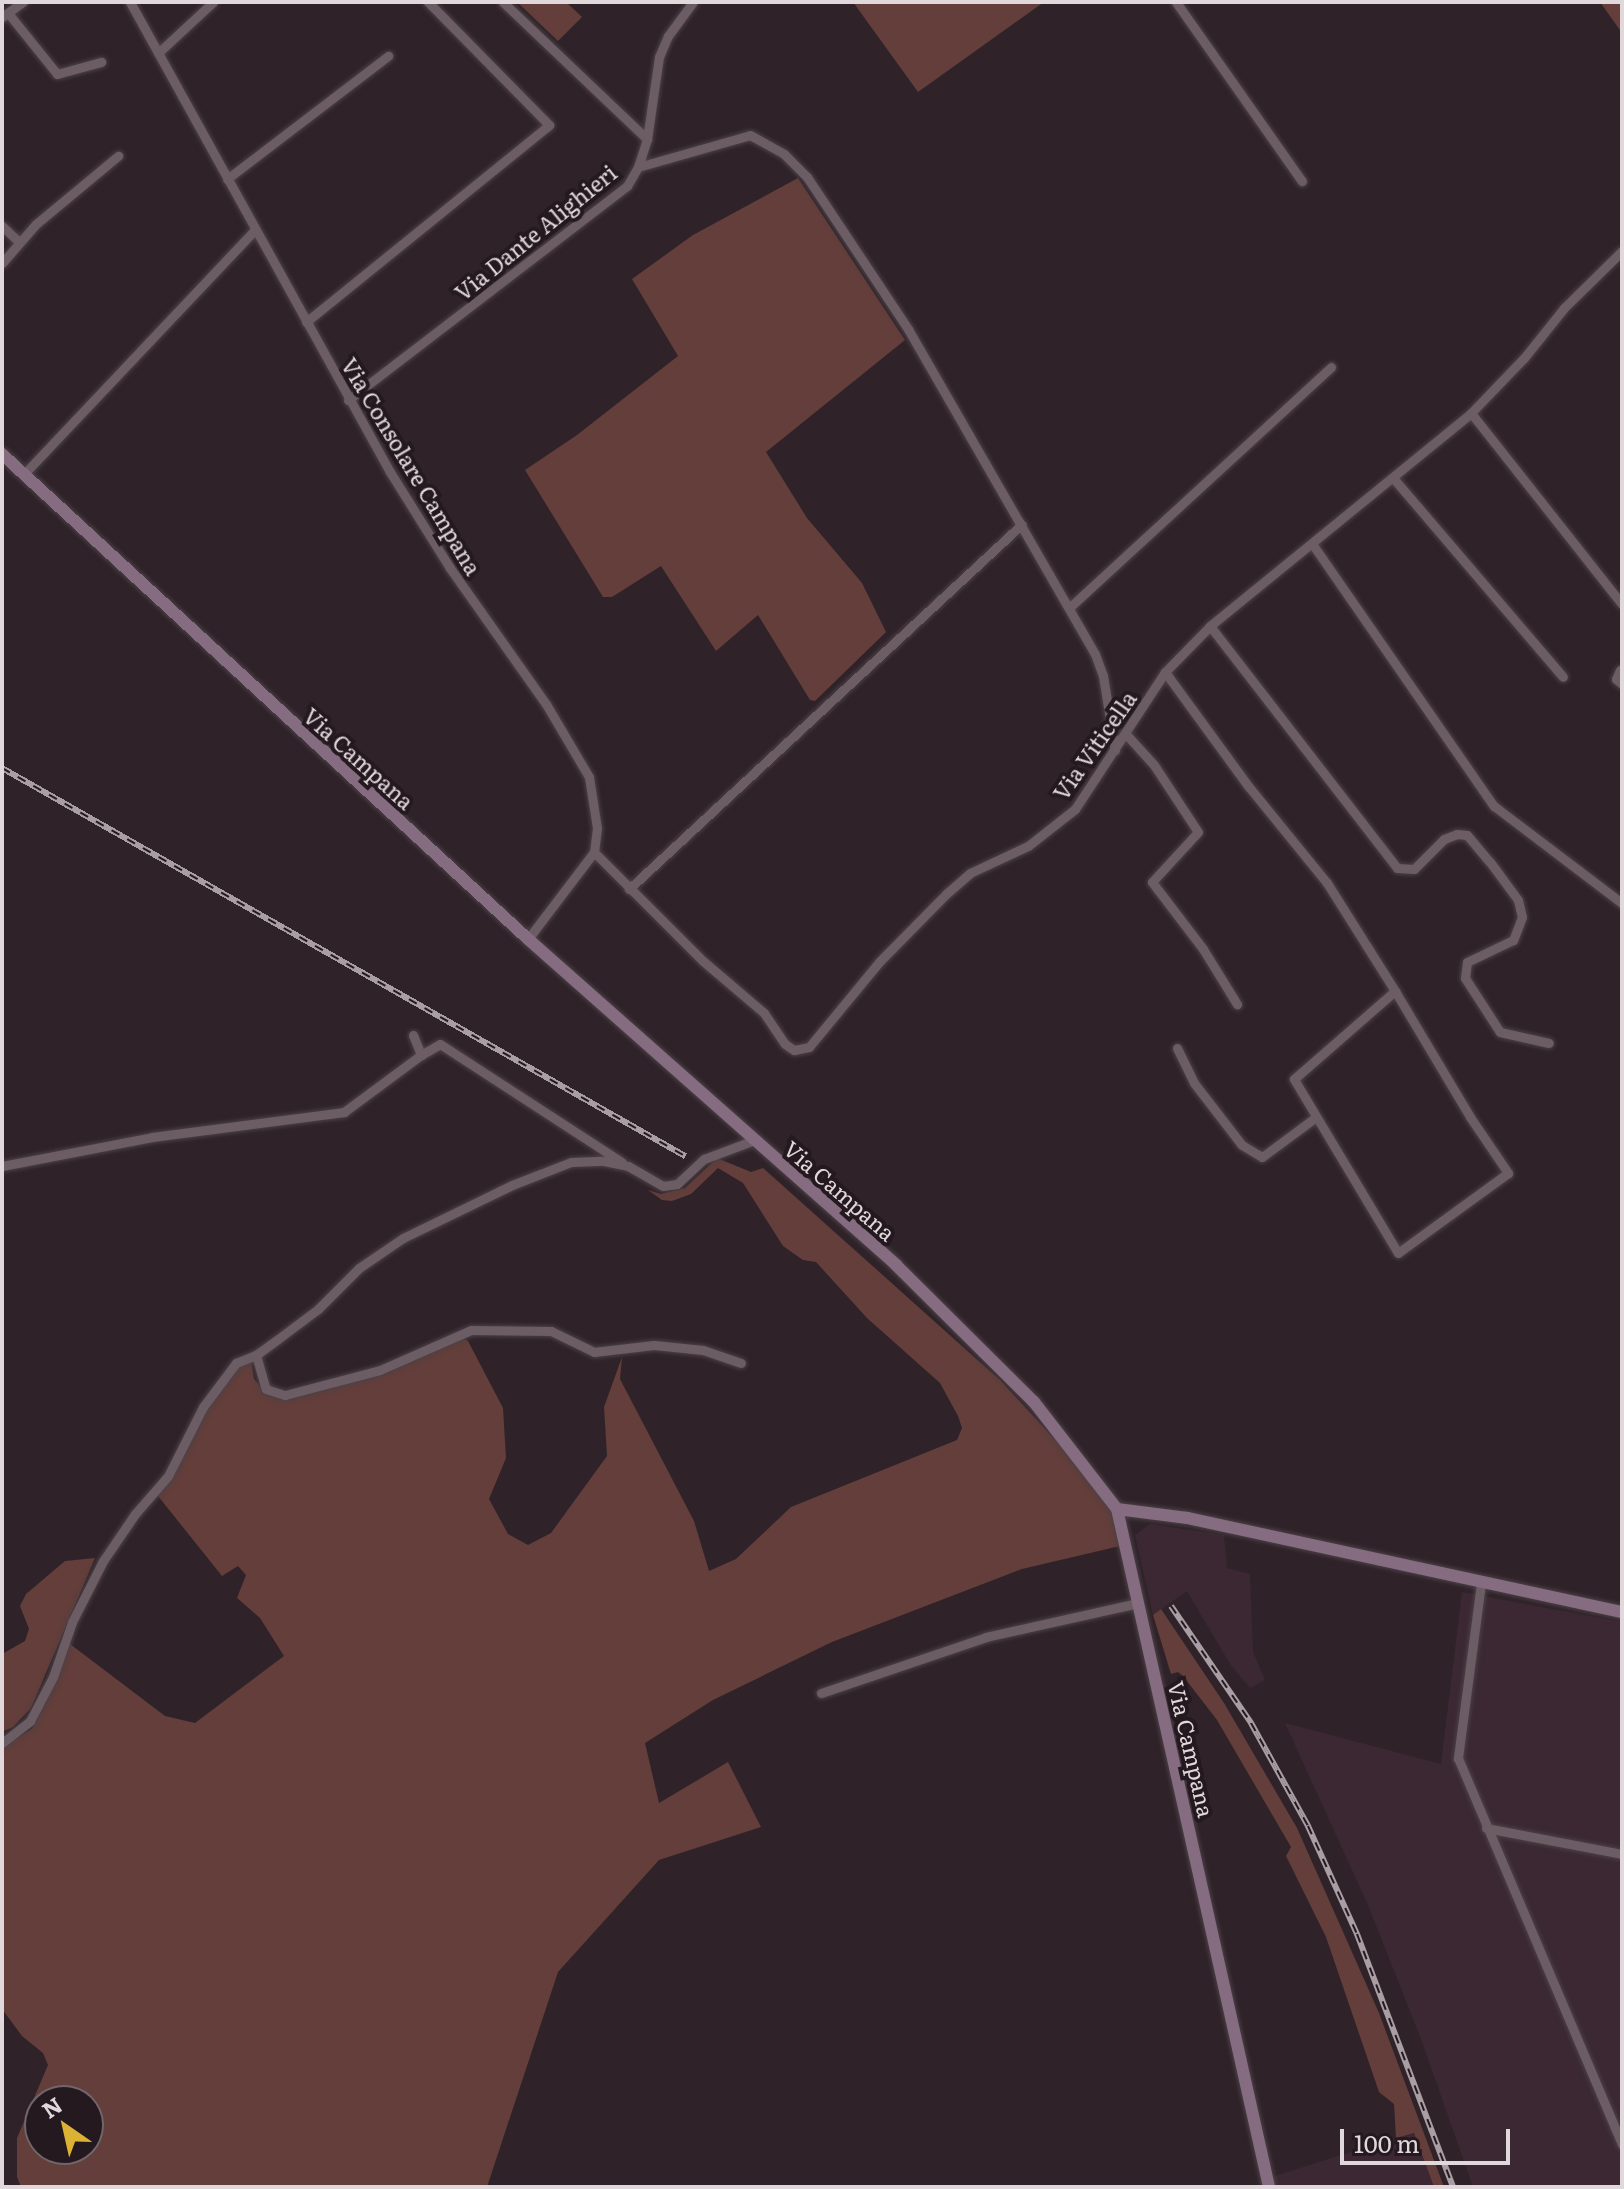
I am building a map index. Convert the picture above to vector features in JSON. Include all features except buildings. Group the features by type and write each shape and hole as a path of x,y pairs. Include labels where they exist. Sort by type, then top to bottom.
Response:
{"main road":[{"name":"Via Campana","path":"2,454 528,939 752,1141 896,1265 1034,1402 1117,1509 1269,2187"},
{"path":"1117,1509 1187,1518 1622,1612"}],"street":[{"path":"23,2 5,15 57,74 101,62"},
{"name":"Via Consolare Campana","path":"130,2 348,400 450,568 577,753 589,777 595,799 597,828 594,852"},
{"path":"158,53 213,2"},
{"path":"306,322 549,125 428,2"},
{"path":"503,2 647,139"},
{"name":"Via Dante Alighieri","path":"348,400 627,186 638,167 647,139 659,57 668,36 693,2"},
{"path":"1176,2 1302,181"},
{"path":"227,179 388,56"},
{"path":"638,167 750,135 784,154 807,177 908,329 1069,608 1103,676 1115,750"},
{"path":"2,263 19,242 118,156"},
{"path":"2,226 19,242"},
{"path":"24,474 255,230"},
{"name":"Via Viticella","path":"594,852 703,961 764,1013 785,1044 802,1051 827,1026 879,962 946,894 970,873 1028,846 1075,809 1165,672 1210,626 1394,479 1471,413 1524,358 1564,308 1622,251"},
{"path":"1069,608 1331,367"},
{"path":"1471,413 1622,604"},
{"path":"1394,479 1563,677"},
{"path":"629,889 1022,524"},
{"path":"1313,545 1494,806 1622,903"},
{"path":"1210,626 1397,868 1414,869 1444,839 1457,834 1467,835 1490,862 1518,900 1522,917 1513,940 1467,962 1465,978 1500,1032 1549,1043"},
{"path":"1621,667 1616,679 1622,684"},
{"path":"1165,672 1249,787 1327,883 1395,991 1508,1173 1398,1253 1294,1079 1395,991"},
{"path":"1125,733 1154,765 1198,832 1152,882 1203,949 1237,1004"},
{"path":"528,939 594,852"},
{"path":"413,1035 421,1055"},
{"path":"2,1166 152,1137 344,1112 440,1044 663,1186 677,1184 704,1159 752,1141"},
{"path":"1177,1048 1194,1083 1242,1145 1262,1157 1316,1117"},
{"path":"2,1743 30,1721 53,1677 72,1622 103,1561 168,1476 203,1407 236,1363 256,1355 318,1309 359,1268 453,1211 571,1162 604,1161 628,1166"},
{"path":"256,1355 266,1389 285,1395 380,1370 471,1330 551,1331 594,1352 654,1345 703,1350 741,1363"},
{"path":"1481,1583 1458,1758 1622,2145"},
{"path":"821,1693 986,1637 1138,1603"},
{"path":"1486,1828 1622,1854"}],"shaded area":[{"path":"517,2 566,2 582,17 558,41"},
{"path":"853,2 1044,2 918,92"},
{"path":"1600,2 1622,2 1622,33"},
{"path":"798,178 905,340 766,452 807,518 862,583 886,632 815,701 810,700 758,615 716,651 661,566 612,597 603,597 525,470 577,435 678,356 632,279 693,235"},
{"path":"717,1158 751,1172 763,1168 1000,1380 1082,1469 1112,1511 1120,1546 1022,1569 832,1642 713,1700 645,1743 659,1803 728,1762 761,1827 659,1860 558,1972 487,2187 21,2187 17,2177 17,2138 24,2122 24,2165 104,2165 104,2085 40,2085 48,2065 43,2053 22,2036 2,2009 2,1747 32,1729 56,1682 70,1644 165,1716 195,1723 284,1656 260,1618 237,1598 246,1575 238,1566 222,1576 158,1496 209,1406 237,1367 251,1360 254,1379 268,1395 295,1395 463,1338 468,1341 503,1408 506,1458 489,1499 508,1534 528,1545 551,1533 607,1456 604,1407 622,1357 620,1379 694,1521 709,1571 736,1559 791,1507 957,1440 962,1428 940,1383 867,1318 816,1262 803,1260 783,1246 743,1183 718,1168 691,1194 672,1201 662,1200 648,1190 661,1194 685,1188"},
{"path":"1150,1524 1224,1535 1227,1568 1250,1574 1253,1652 1265,1680 1250,1688 1230,1664 1187,1591 1153,1615 1135,1535"},
{"path":"95,1558 31,1708 13,1727 2,1732 2,1654 25,1641 29,1629 20,1606 26,1594 65,1561"},
{"path":"1462,1592 1622,1622 1622,2187 1473,2187 1421,2039 1368,1905 1285,1723 1441,1764"},
{"path":"1161,1609 1224,1703 1297,1828 1379,2013 1444,2187 1434,2187 1414,2133 1396,2138 1394,2104 1379,2092 1326,1937 1286,1856 1291,1847 1217,1720 1183,1676 1178,1672 1171,1674 1153,1615"},
{"path":"1414,2132 1434,2187 1261,2187 1259,2181"}],"railway":[{"path":"2,768 685,1156"},
{"path":"1171,1606 1251,1723 1308,1826 1357,1934 1453,2187"}]}
